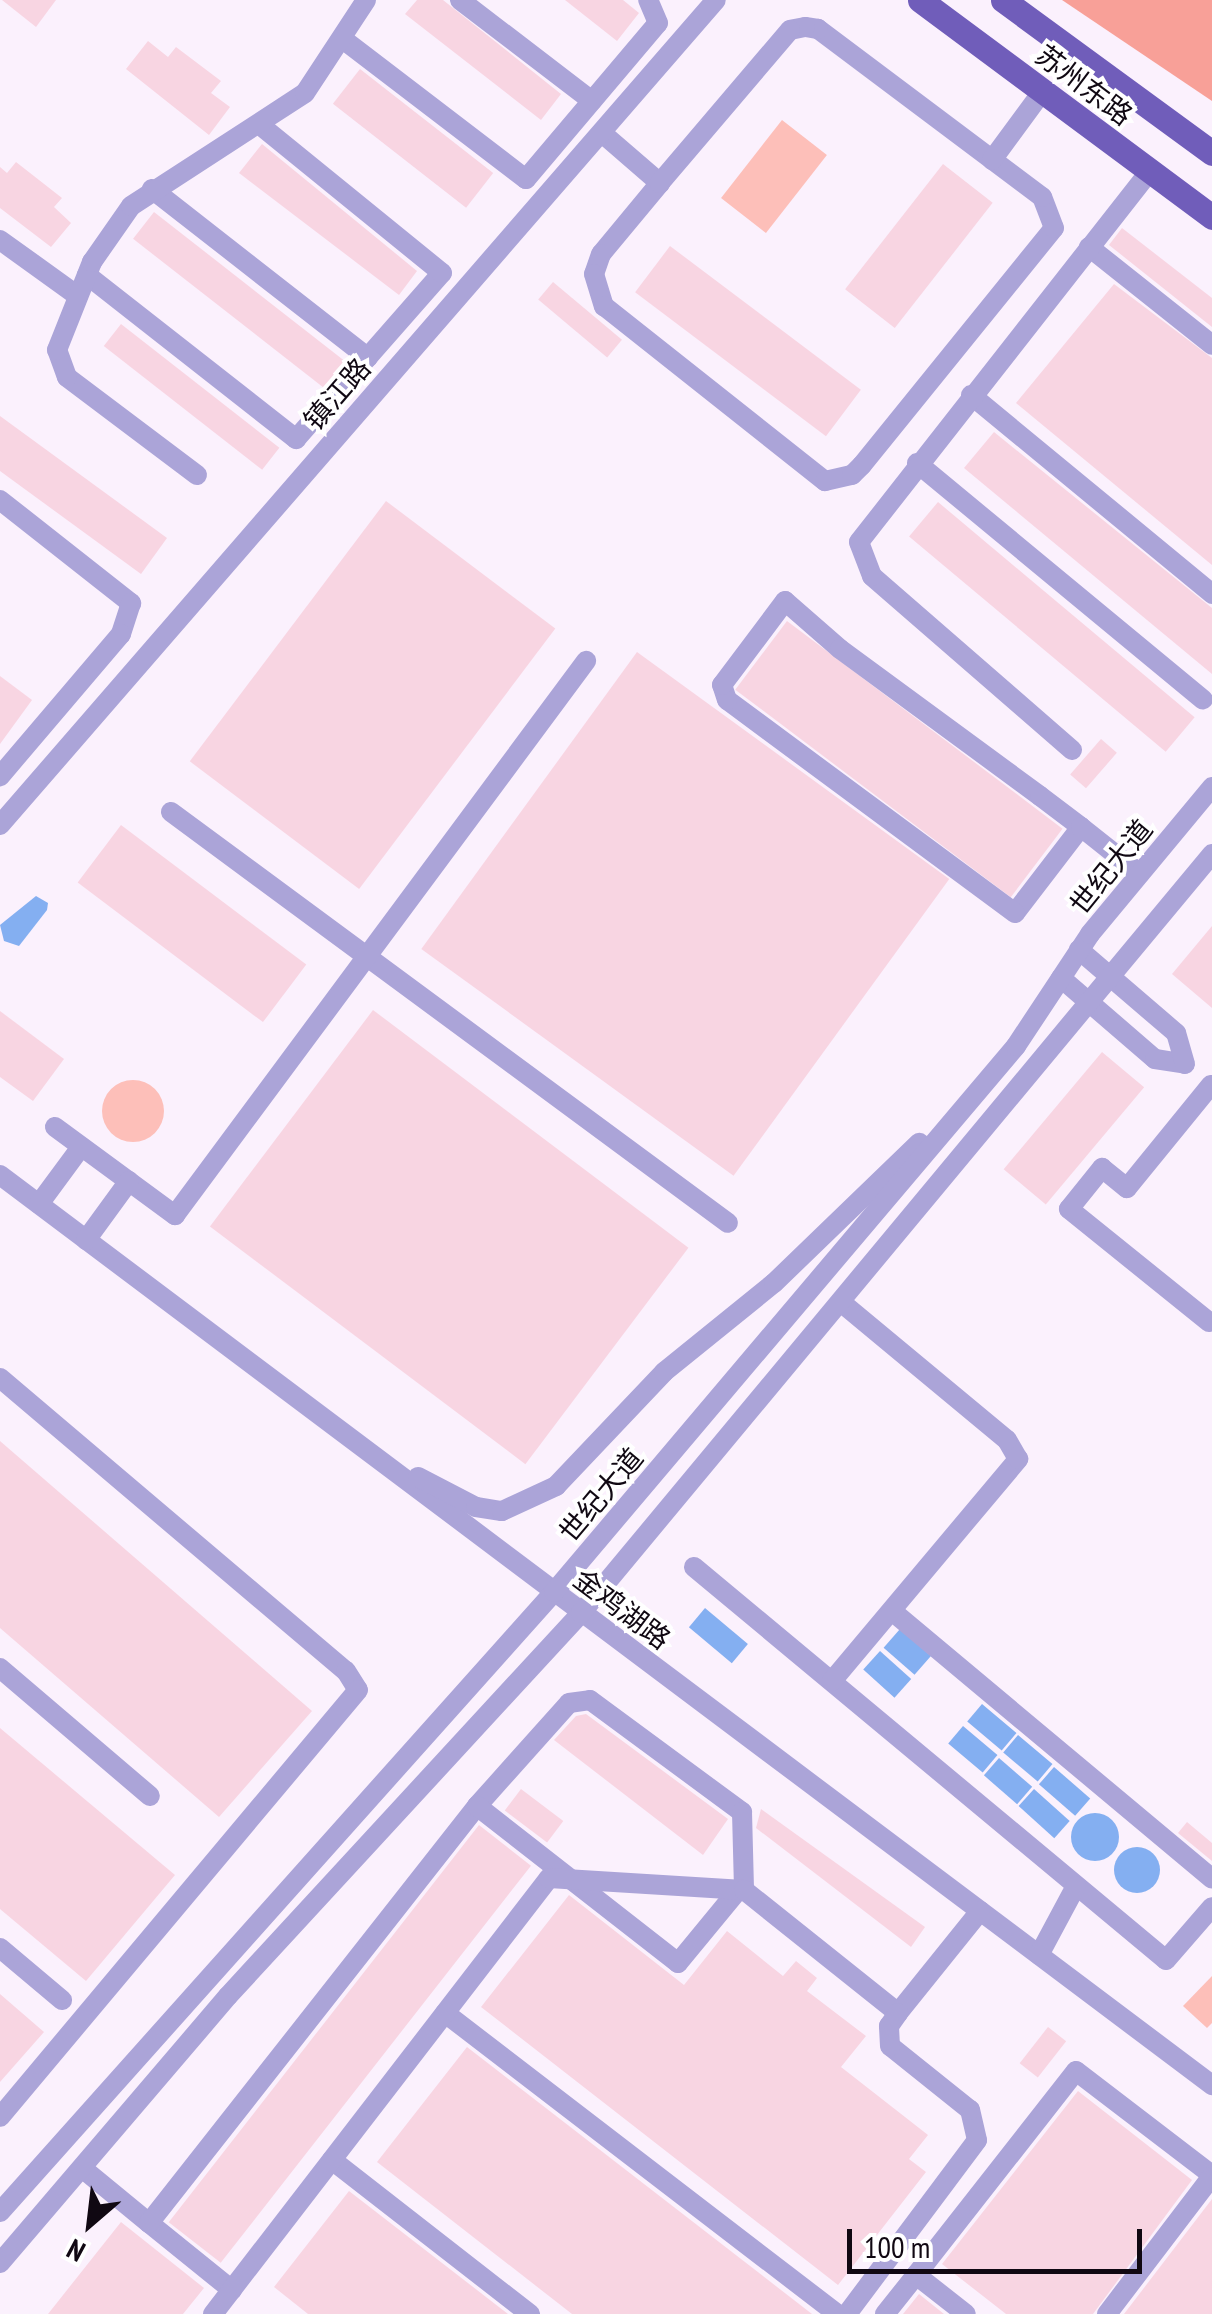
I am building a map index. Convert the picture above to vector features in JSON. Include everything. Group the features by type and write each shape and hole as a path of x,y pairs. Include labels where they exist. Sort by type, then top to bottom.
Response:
{"main road":[{"name":"苏州东路","path":"920,0 1212,220"},
{"name":"苏州东路","path":"1002,0 1212,152"}],"street":[{"path":"197,475 67,378 58,350 87,275 112,230 152,189 260,125 305,93 344,40 366,0"},
{"path":"460,0 592,101"},
{"path":"344,40 526,178 658,23 648,0"},
{"name":"镇江路","path":"0,825 716,0"},
{"path":"805,26 818,29 1042,197 1054,228 862,465 838,480 811,476 604,306 594,274 601,254 660,182 790,30 805,26"},
{"path":"992,160 1042,92"},
{"path":"87,275 296,439 442,273 260,125"},
{"path":"602,132 660,182"},
{"path":"1072,750 864,566 864,530 1149,172"},
{"path":"152,189 368,358"},
{"path":"0,240 78,296"},
{"path":"1089,247 1212,344"},
{"path":"972,395 1212,594"},
{"path":"917,464 1203,700"},
{"path":"0,500 131,603 120,634 0,776"},
{"path":"1081,828 1015,913 726,700 722,685 785,602 1081,828 1140,874"},
{"path":"55,1128 174,1215 586,660"},
{"name":"世纪大道","path":"0,2212 554,1592 1016,1046 1079,950 1212,787"},
{"path":"171,812 728,1224"},
{"path":"0,2263 228,1996 581,1613 1212,854"},
{"path":"1079,950 1176,1034 1185,1064"},
{"path":"1061,978 1154,1058 1185,1064 1212,1086 1128,1188 1102,1168 1069,1209 1209,1322"},
{"path":"361,1446 476,1507 502,1510 556,1486 664,1372 836,1226 1016,1046"},
{"path":"38,1204 81,1147"},
{"name":"金鸡湖路","path":"0,1176 1212,2084"},
{"path":"86,1240 129,1182"},
{"path":"832,1682 1018,1459 1007,1440 841,1302"},
{"path":"0,1378 346,1671 358,1690 0,2117"},
{"path":"694,1567 1166,1960 1212,1907"},
{"path":"892,1612 1212,1879"},
{"path":"0,1668 150,1796"},
{"path":"149,2223 477,1806 569,1703 590,1700 742,1812 741,1890 678,1964 477,1806"},
{"path":"213,2314 550,1878 563,1875 741,1890 898,2013"},
{"path":"1039,1955 1076,1886"},
{"path":"847,2314 977,2140 970,2110 890,2046 889,2026 980,1911"},
{"path":"0,1948 62,2000"},
{"path":"445,2013 837,2314"},
{"path":"885,2314 1076,2071 1212,2175 1106,2314"},
{"path":"332,2160 530,2314"},
{"path":"82,2168 232,2290"},
{"path":"916,2275 966,2314"}],"shaded area":[{"path":"1062,0 1212,0 1212,101"},
{"path":"782,120 827,155 766,233 721,198"},
{"path":"133,1080 155,1089 164,1111 155,1133 133,1142 111,1133 102,1111 111,1089"},
{"path":"1212,1976 1212,2023 1207,2028 1183,2006"}],"water":[{"path":"36,896 48,903 47,910 19,946 4,941 0,925"},
{"path":"705,1608 748,1644 732,1663 689,1627"},
{"path":"900,1629 931,1656 915,1675 884,1648"},
{"path":"880,1651 911,1679 894,1698 863,1670"},
{"path":"982,1704 1016,1733 1002,1751 967,1722"},
{"path":"963,1726 997,1755 983,1773 948,1744"},
{"path":"1018,1735 1052,1764 1038,1782 1003,1753"},
{"path":"999,1758 1032,1787 1017,1804 984,1775"},
{"path":"1054,1767 1090,1798 1075,1816 1039,1784"},
{"path":"1034,1789 1070,1821 1054,1838 1019,1806"},
{"path":"1095,1813 1112,1820 1119,1837 1112,1854 1095,1861 1078,1854 1071,1837 1078,1820"},
{"path":"1137,1847 1154,1853 1160,1870 1154,1887 1137,1893 1120,1887 1114,1870 1120,1853"}],"building":[{"path":"2,0 56,0 36,27"},
{"path":"417,0 443,0 561,94 541,120 405,14"},
{"path":"565,0 623,0 639,13 617,41"},
{"path":"148,41 168,57 176,47 221,81 211,93 230,107 209,135 126,69"},
{"path":"360,69 493,173 466,208 333,104"},
{"path":"262,144 417,271 399,295 239,173"},
{"path":"16,162 62,198 54,207 71,223 51,247 0,208 0,167 7,173"},
{"path":"943,164 993,203 895,328 845,289"},
{"path":"154,212 346,362 325,389 133,239"},
{"path":"1122,228 1212,298 1212,327 1109,245"},
{"path":"670,246 861,390 826,436 635,292"},
{"path":"553,282 622,340 607,357 538,300"},
{"path":"1114,284 1212,358 1212,565 1016,403"},
{"path":"121,324 279,448 262,470 104,346"},
{"path":"0,416 167,538 141,574 0,471"},
{"path":"994,432 1212,608 1212,674 964,468"},
{"path":"386,501 555,629 359,889 190,761"},
{"path":"938,502 1195,717 1166,752 909,536"},
{"path":"787,621 1063,829 1011,897 735,690"},
{"path":"637,652 949,879 734,1176 421,949"},
{"path":"0,676 32,700 0,744"},
{"path":"1101,739 1117,753 1086,788 1070,774"},
{"path":"121,825 306,965 263,1022 78,883"},
{"path":"1212,926 1212,1008 1172,974"},
{"path":"373,1010 688,1248 525,1464 210,1226"},
{"path":"0,1011 64,1059 33,1101 0,1077"},
{"path":"1102,1052 1144,1087 1046,1205 1004,1169"},
{"path":"0,1441 312,1711 219,1817 0,1628"},
{"path":"586,1714 728,1819 703,1855 554,1740 576,1716"},
{"path":"0,1728 175,1875 86,1981 0,1909"},
{"path":"521,1789 563,1821 547,1842 505,1811"},
{"path":"761,1809 925,1927 911,1947 756,1828"},
{"path":"1187,1822 1212,1843 1212,1861 1178,1833"},
{"path":"479,1825 531,1866 221,2263 169,2222"},
{"path":"569,1895 684,1985 727,1931 783,1976 796,1961 817,1978 807,1991 866,2036 841,2067 928,2135 909,2159 926,2172 838,2285 481,2007"},
{"path":"0,1994 44,2032 0,2082"},
{"path":"1048,2027 1066,2041 1038,2077 1020,2063"},
{"path":"467,2047 812,2314 572,2314 377,2162"},
{"path":"1078,2091 1192,2180 1093,2314 1006,2314 942,2264"},
{"path":"349,2191 508,2314 308,2314 274,2287"},
{"path":"1212,2199 1212,2314 1124,2314"},
{"path":"121,2222 204,2288 183,2314 48,2314"},
{"path":"919,2294 944,2314 903,2314"}]}
